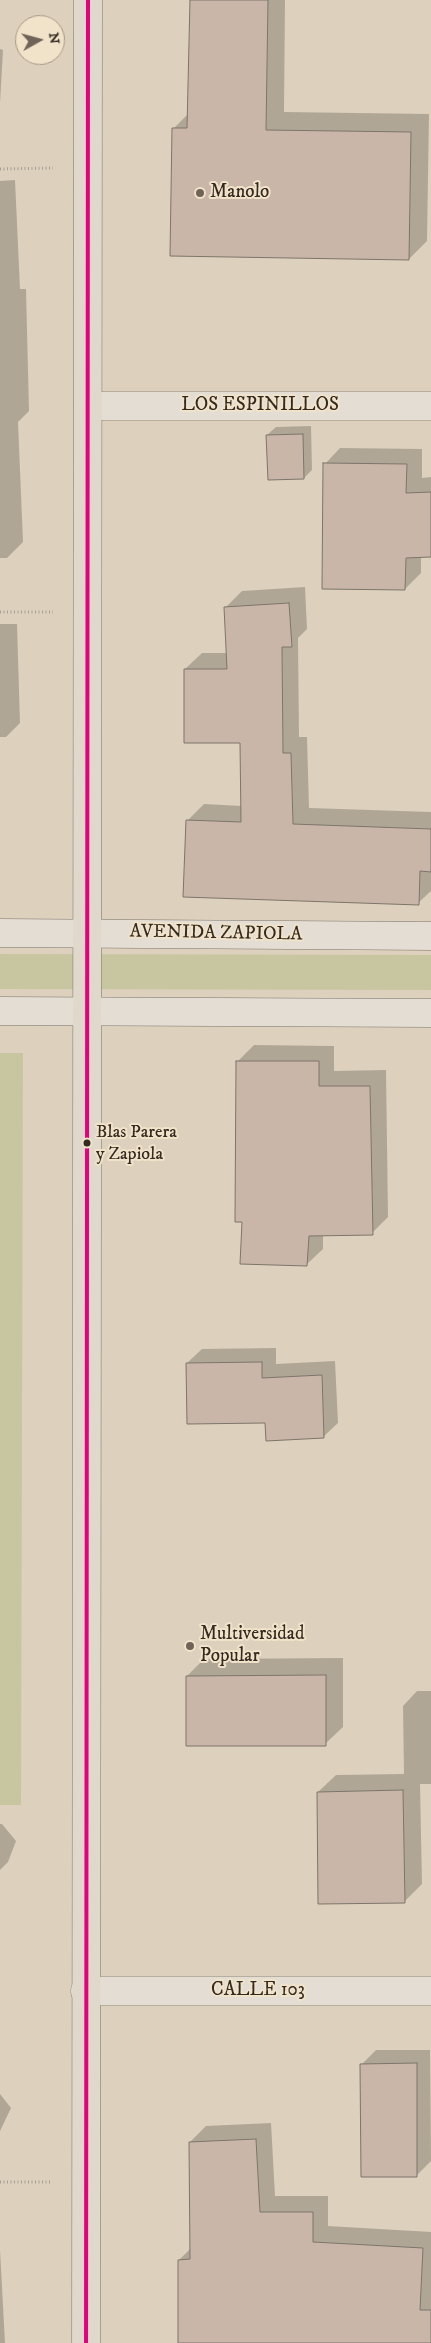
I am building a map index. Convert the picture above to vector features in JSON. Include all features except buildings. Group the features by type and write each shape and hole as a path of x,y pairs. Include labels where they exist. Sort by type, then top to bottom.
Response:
{"main road":[{"path":"86,2343 88,0"},
{"name":"LOS ESPINILLOS","path":"88,406 431,406"},
{"name":"AVENIDA ZAPIOLA","path":"0,933 431,936"},
{"path":"0,1011 431,1013"},
{"name":"CALLE 103","path":"85,1991 431,1991"}],"path":[{"path":"0,169 88,168"},
{"path":"0,612 88,611"},
{"path":"0,2182 86,2182"}],"shaded area":[{"path":"0,954 431,955 431,990 0,989"},
{"path":"0,1053 23,1053 21,1805 0,1805"}],"transit line":[{"path":"86,2343 88,0"}],"place":[{"name":"Manolo","path":"200,193"},
{"name":"Blas Parera y Zapiola","path":"87,1143"},
{"name":"Multiversidad Popular","path":"190,1646"}]}
